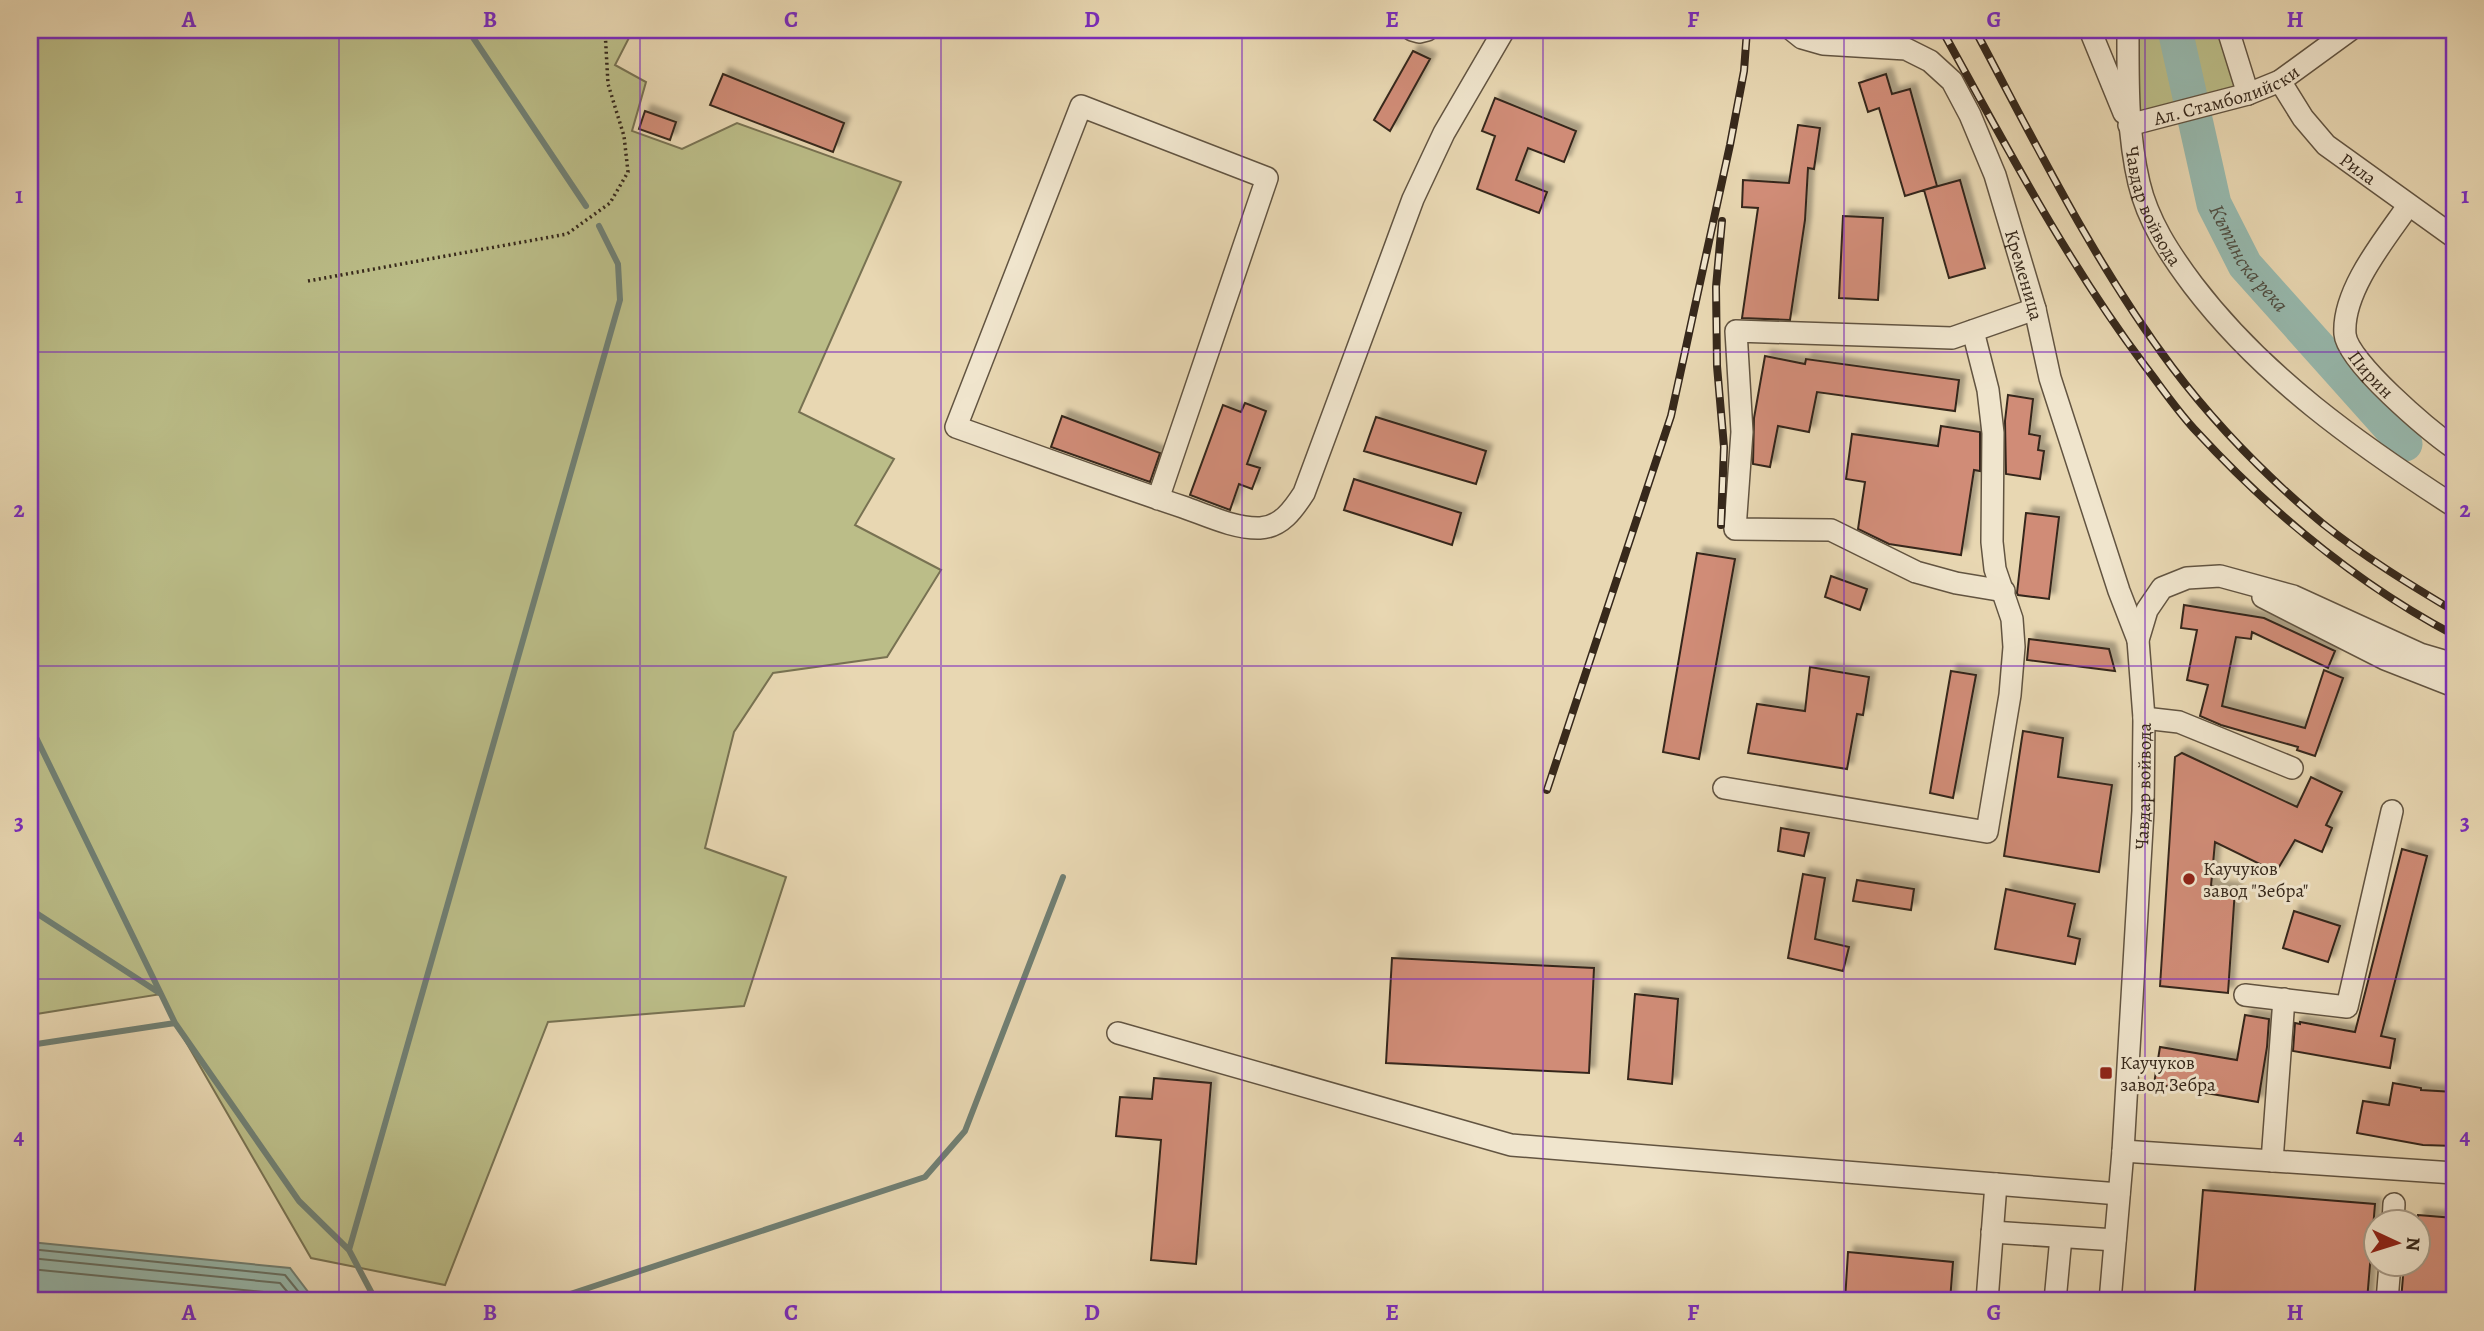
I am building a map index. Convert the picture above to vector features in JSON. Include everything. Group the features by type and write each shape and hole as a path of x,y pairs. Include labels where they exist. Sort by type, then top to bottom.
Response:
{"street":[{"path":"1412,30 1427,30"},
{"path":"1158,499 1267,178 1081,106 956,427 1158,499 1239,525 1261,528 1276,524 1291,514 1304,493 1413,200 1444,133 1504,30"},
{"name":"Кременица","path":"1791,30 1802,38 1823,44 1906,49 1930,61 1952,81 1995,174 2035,309 2050,378 2119,591 2138,640"},
{"path":"2090,30 2129,125"},
{"name":"Чавдар войвода","path":"2128,30 2129,125 2139,184 2167,251 2208,305 2297,393 2383,460 2454,506"},
{"path":"2228,30 2248,94"},
{"name":"Ал. Стамболийски","path":"2129,125 2214,104 2280,81 2350,30"},
{"name":"Рила","path":"2280,81 2303,118 2326,145 2454,237"},
{"name":"Пирин","path":"2408,206 2356,287 2346,316 2345,336 2353,354 2391,395 2454,448"},
{"path":"2004,591 1956,583 1916,572 1831,530 1735,529 1742,432 1736,331 1952,338 2035,309"},
{"path":"1724,788 1987,831 2010,695 2014,647 2012,619 1995,569 1992,542 1992,422 1988,390 1973,331"},
{"path":"2220,576 2385,659 2454,686"},
{"name":"Чавдар войвода","path":"2110,1301 2123,1151 2143,811 2144,718 2138,640 2147,610 2162,589 2187,578 2220,576 2293,596 2420,654 2454,664"},
{"path":"2144,718 2179,722 2292,768"},
{"path":"2245,995 2347,1007 2392,811"},
{"path":"2272,1161 2284,999"},
{"path":"1118,1033 1511,1145 2119,1194"},
{"path":"2123,1151 2454,1173"},
{"path":"1987,1301 1996,1184"},
{"path":"1992,1232 2115,1240"},
{"path":"2055,1301 2061,1237"},
{"path":"2387,1301 2389,1278"}],"path":[{"path":"308,281 567,234 610,203 628,172 624,136 608,84 605,30"}],"green space":[{"path":"30,30 633,30 615,65 646,82 632,131 682,149 737,123 901,182 799,412 894,459 855,525 941,570 887,657 773,673 734,732 705,848 786,877 744,1006 548,1022 445,1285 311,1258 175,1023 161,994 30,1015"},
{"path":"2128,30 2228,30 2248,94 2129,125"}],"water":[{"path":"30,1242 290,1268 315,1301 30,1301"}],"building":[{"path":"1413,51 1430,59 1390,131 1374,120"},
{"path":"723,74 844,123 833,152 710,105"},
{"path":"1886,74 1892,94 1910,89 1937,186 1905,196 1879,108 1868,112 1859,83"},
{"path":"1495,98 1576,131 1564,162 1528,148 1516,180 1547,192 1539,213 1477,189 1495,136 1482,131"},
{"path":"645,111 676,122 670,140 639,129"},
{"path":"1798,125 1820,128 1814,169 1808,168 1805,220 1790,320 1742,318 1758,208 1742,207 1743,180 1789,183"},
{"path":"1960,180 1985,268 1949,278 1924,190"},
{"path":"1843,216 1883,218 1878,300 1839,298"},
{"path":"1765,356 1805,364 1806,359 1959,380 1955,411 1817,392 1809,432 1778,426 1770,467 1753,464 1754,418"},
{"path":"2008,395 2033,399 2029,434 2040,436 2038,450 2044,451 2040,479 2006,474 2005,421"},
{"path":"1245,403 1266,411 1247,464 1260,468 1252,489 1239,484 1230,510 1190,495 1223,405 1241,412"},
{"path":"1062,416 1160,453 1150,482 1051,447"},
{"path":"1376,417 1486,451 1476,484 1364,451"},
{"path":"1941,426 1980,432 1980,471 1974,470 1961,555 1889,544 1858,529 1865,482 1846,479 1852,434 1938,446"},
{"path":"1354,479 1461,513 1452,545 1344,510"},
{"path":"2026,513 2059,517 2049,599 2017,593"},
{"path":"1697,553 1735,559 1699,759 1663,752"},
{"path":"1831,576 1867,589 1860,610 1825,597"},
{"path":"2184,605 2264,618 2335,651 2328,668 2252,632 2251,639 2236,637 2222,706 2305,728 2324,670 2343,678 2315,756 2297,750 2298,747 2221,725 2200,716 2208,685 2187,680 2197,630 2181,628"},
{"path":"2029,639 2109,649 2115,671 2027,660"},
{"path":"1810,667 1869,677 1863,715 1857,714 1847,769 1748,753 1757,704 1805,711"},
{"path":"1951,671 1976,675 1953,798 1930,793"},
{"path":"2023,731 2063,738 2058,777 2112,785 2099,872 2004,856"},
{"name":"Каучуков завод \"Зебра\"","path":"2182,753 2297,807 2311,777 2342,792 2326,825 2332,828 2322,852 2295,840 2276,872 2215,842 2211,886 2235,889 2228,993 2160,986 2175,757"},
{"path":"1781,828 1809,833 1804,856 1778,851"},
{"path":"2402,849 2427,856 2381,1036 2395,1039 2390,1068 2293,1051 2295,1023 2355,1032"},
{"path":"1803,874 1825,878 1815,939 1849,947 1843,971 1788,958"},
{"path":"1857,880 1914,889 1911,910 1853,901"},
{"path":"2006,889 2075,904 2068,936 2080,939 2075,964 1995,949"},
{"path":"2294,911 2340,926 2328,962 2283,948"},
{"path":"1392,958 1594,968 1589,1073 1386,1063"},
{"path":"1635,994 1678,999 1672,1084 1628,1079"},
{"path":"2245,1015 2269,1019 2258,1102 2154,1084 2160,1047 2237,1060"},
{"path":"1154,1078 1211,1083 1196,1264 1151,1260 1161,1140 1116,1136 1120,1097 1152,1099"},
{"path":"2393,1083 2421,1090 2454,1092 2454,1146 2423,1145 2357,1133 2363,1101 2389,1105"},
{"path":"2203,1190 2375,1204 2375,1208 2362,1208 2362,1278 2369,1278 2367,1301 2194,1301"},
{"path":"2432,1216 2454,1218 2454,1301 2401,1301 2403,1278 2432,1278"},
{"path":"1848,1252 1953,1262 1950,1301 1845,1301"}],"waterway":[{"path":"468,30 586,206"},
{"name":"Кътинска река","path":"2175,30 2214,204 2245,265 2405,444"},
{"path":"376,1301 349,1250 620,300 618,264 599,226"},
{"path":"30,725 161,994"},
{"path":"549,1301 925,1177 965,1131 1063,877"},
{"path":"30,909 161,994 175,1023"},
{"path":"30,1045 175,1023 299,1201 349,1250"}],"railway":[{"path":"1547,790 1671,416 1730,145 1744,71 1747,30"},
{"path":"1942,30 2063,244 2116,326 2183,416 2255,491 2317,544 2383,593 2454,635"},
{"path":"1975,30 2091,245 2172,367 2206,409 2242,449 2322,523 2370,558 2454,611"},
{"path":"1721,525 1724,447 1717,366 1716,287 1722,221"}],"place":[{"name":"Каучуков завод \"Зебра\"","path":"2189,879"},
{"name":"Каучуков завод Зебра","path":"2106,1073"}]}
